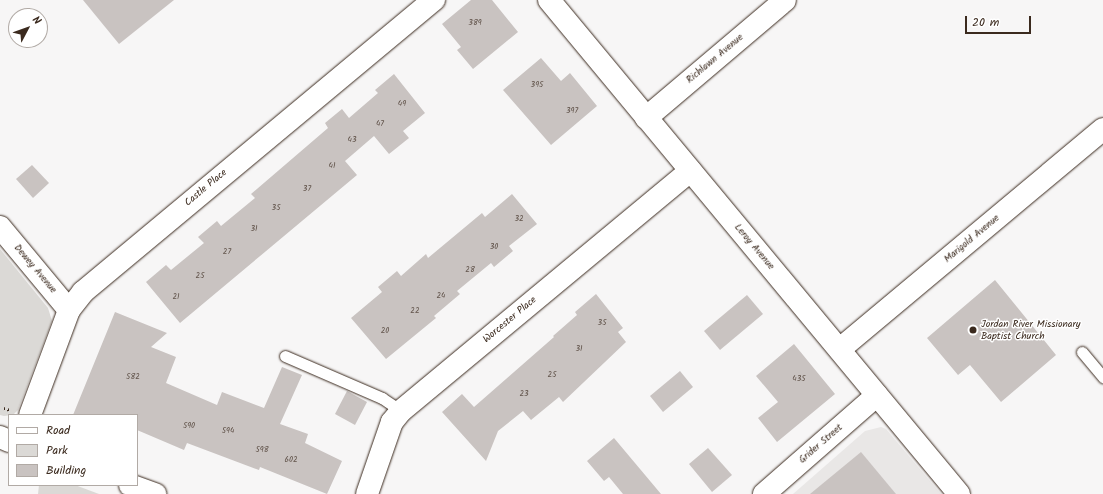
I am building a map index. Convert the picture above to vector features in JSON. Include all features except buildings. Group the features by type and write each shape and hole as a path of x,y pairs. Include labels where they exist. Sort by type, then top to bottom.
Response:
{"street":[{"name":"Castle Place","path":"30,414 69,310 83,292 114,264 434,0"},
{"name":"Leroy Avenue","path":"549,0 960,494"},
{"name":"Richlawn Avenue","path":"646,118 785,0"},
{"name":"Marigold Avenue","path":"840,348 1103,129"},
{"name":"Worcester Place","path":"366,494 392,422 401,411 690,171"},
{"name":"Dewey Avenue","path":"0,228 69,310"},
{"name":"Grider Street","path":"764,494 877,395"},
{"path":"133,486 155,494"}],"lane":[{"path":"1082,352 1103,378"},
{"path":"285,356 382,398 401,411"}],"shaded area":[{"path":"881,427 886,429 941,494 793,494 865,431"}],"green space":[{"path":"0,249 48,308 52,321 18,410 14,414 4,416 0,415"},
{"path":"39,486 78,486 99,494 38,494"}],"place":[{"name":"Jordan River Missionary Baptist Church","path":"973,330"}]}
